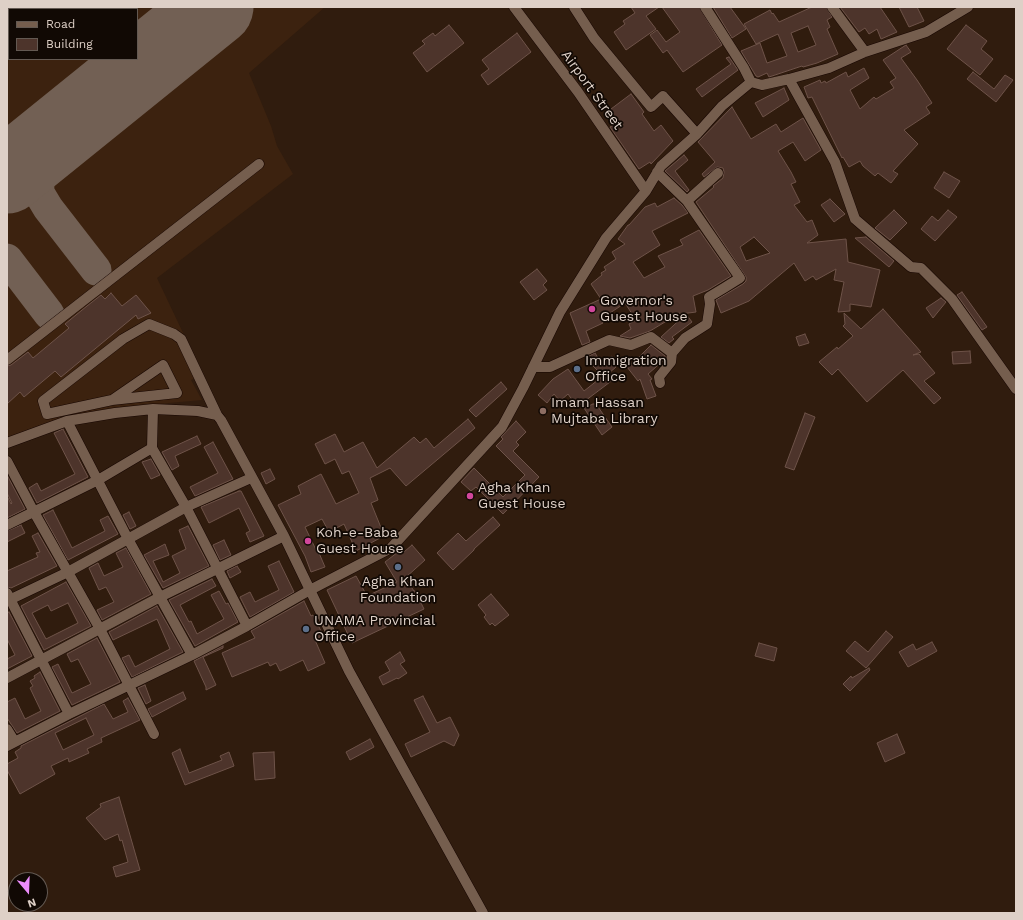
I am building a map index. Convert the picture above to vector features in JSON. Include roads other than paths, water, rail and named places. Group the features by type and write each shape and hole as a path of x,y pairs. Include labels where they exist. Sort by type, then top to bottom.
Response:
{"street":[{"name":"Airport Street","path":"514,7 578,92 646,190"},
{"path":"574,7 594,38 651,107 663,96 697,134"},
{"path":"705,7 744,68 751,82 762,85 829,68 865,52 926,32 968,7"},
{"path":"832,7 865,52"},
{"path":"789,79 835,162 855,219 911,267 921,268 952,299 1016,389"},
{"path":"7,729 11,744 69,714 192,655 310,590 391,548 502,427 560,312 606,238 646,190 661,166 697,134 722,106 751,82"},
{"path":"7,360 259,164"},
{"path":"657,172 687,202 740,278 709,296 710,304 707,324 685,338 672,353 670,362 659,377 660,384"},
{"path":"687,202 718,172"},
{"path":"112,400 163,365 177,393 112,400 47,414 42,401 123,339 149,324 174,334 180,340 217,415 284,536 349,671 484,913"},
{"path":"533,367 550,367 609,340 630,345 651,337 672,353"},
{"path":"153,409 152,448 186,507 247,626"},
{"path":"7,443 67,421 115,413 153,409 198,411 217,415"},
{"path":"67,421 128,539 192,655"},
{"path":"7,525 98,480 152,448"},
{"path":"7,460 34,512 100,629 154,734"},
{"path":"69,714 42,660 8,598 68,572 186,507 251,478"},
{"path":"7,678 160,597 284,536"}],"place":[{"name":"Governor's Guest House","path":"592,309"},
{"name":"Immigration Office","path":"577,369"},
{"name":"Imam Hassan Mujtaba Library","path":"543,411"},
{"name":"Agha Khan Guest House","path":"470,496"},
{"name":"Koh-e-Baba Guest House","path":"308,541"},
{"name":"Agha Khan Foundation","path":"398,567"},
{"name":"UNAMA Provincial Office","path":"306,629"}]}
